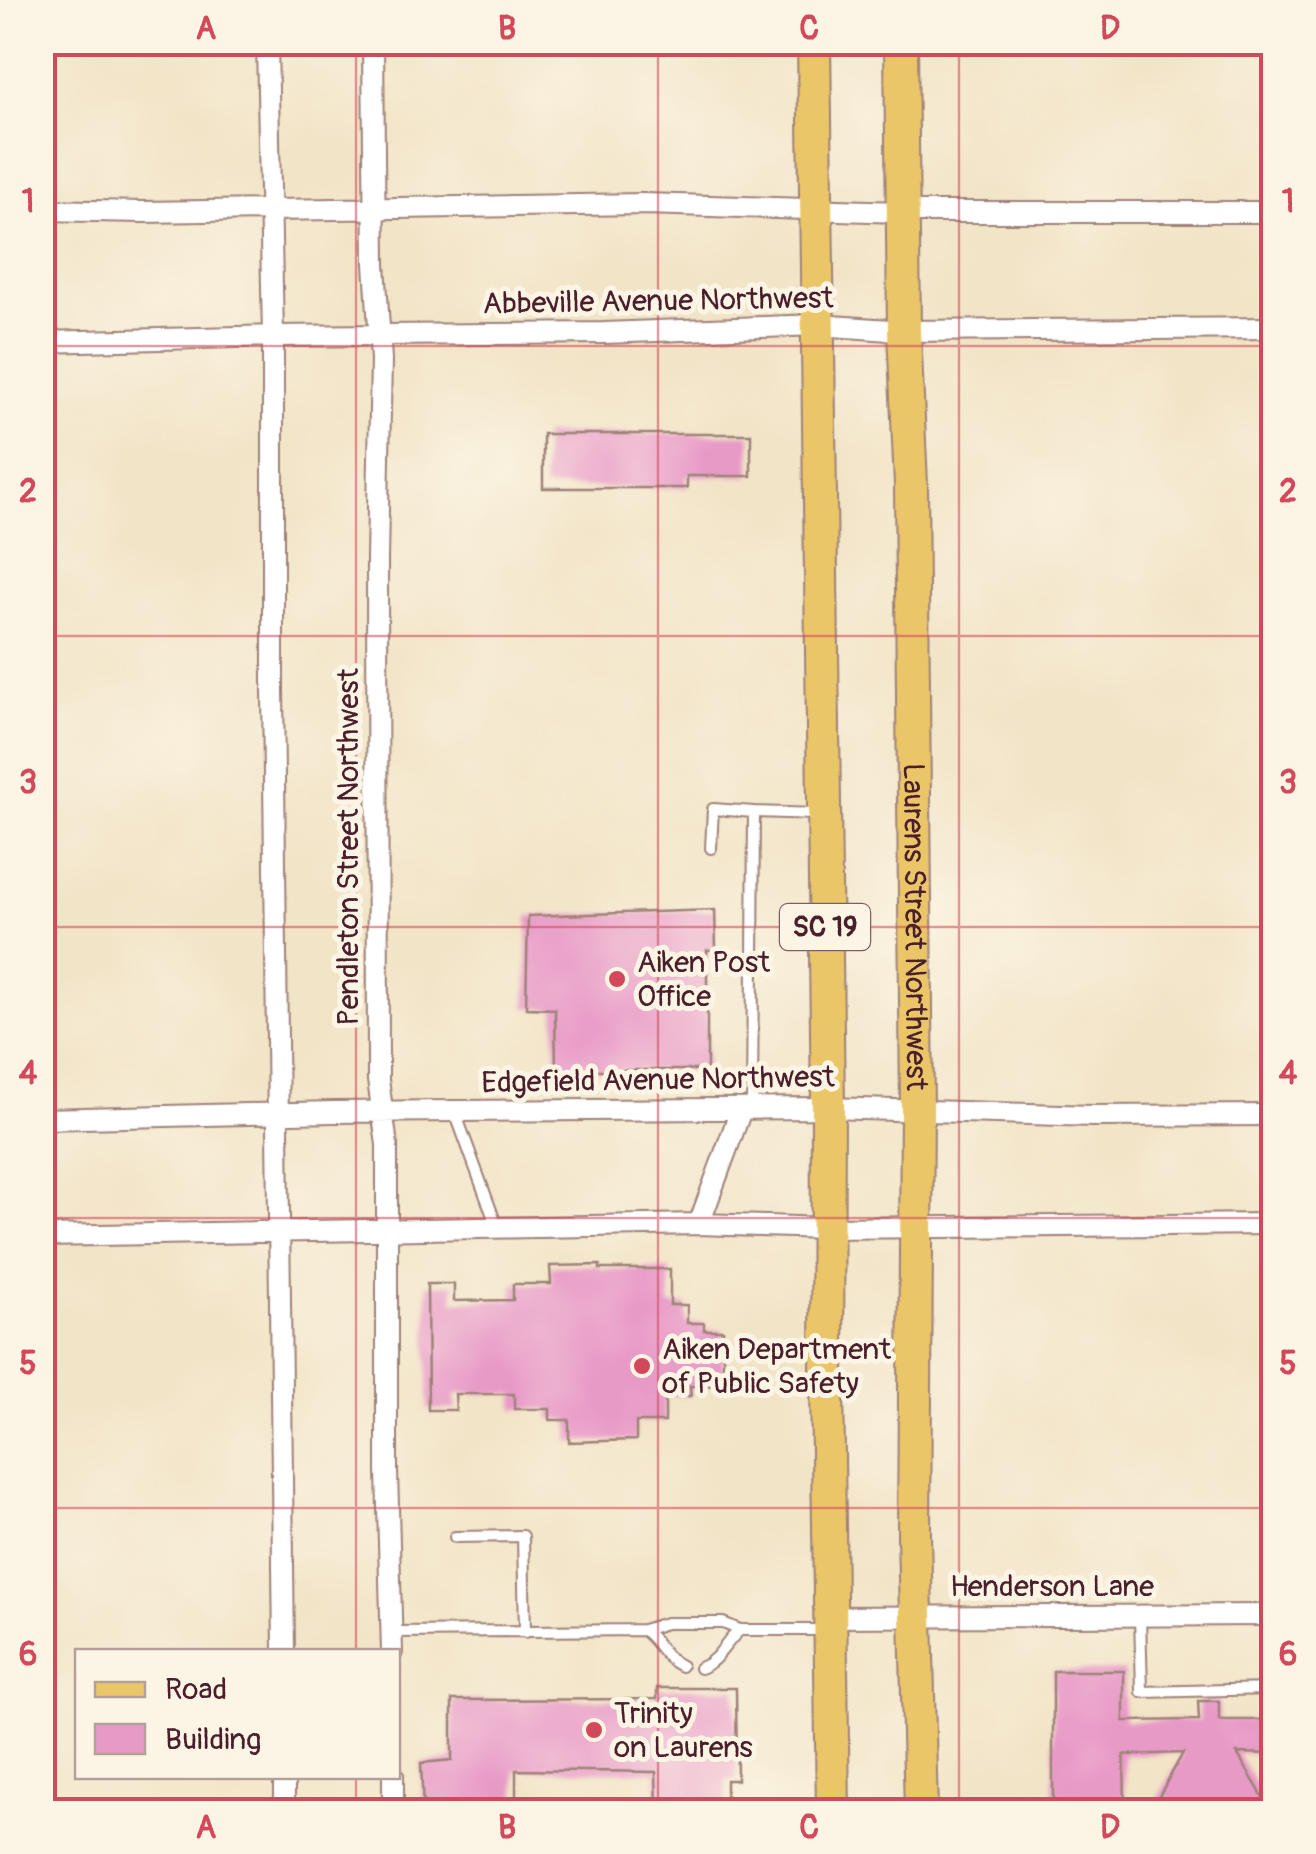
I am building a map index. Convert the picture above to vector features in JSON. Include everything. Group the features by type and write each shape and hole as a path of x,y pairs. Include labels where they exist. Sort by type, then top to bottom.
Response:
{"main road":[{"name":"SC 19","path":"814,42 833,1812"},
{"name":"Laurens Street Northwest","path":"901,42 904,331 912,485 916,1616 921,1812"}],"street":[{"path":"267,42 274,336 284,1649"},
{"name":"Pendleton Street Northwest","path":"373,42 379,334 378,1080 387,1145 387,1471 392,1642"},
{"path":"42,210 644,204 902,212 1274,212"},
{"name":"Abbeville Avenue Northwest","path":"42,342 604,333 818,325 904,331 1274,328"},
{"name":"Edgefield Avenue Northwest","path":"42,1119 828,1108 1093,1116 1274,1115"},
{"path":"699,1224 747,1110"},
{"path":"42,1236 699,1224 827,1228 1274,1224"},
{"name":"Henderson Lane","path":"831,1623 916,1616 1271,1615"},
{"path":"284,1779 284,1812"},
{"path":"393,1779 393,1812"}],"lane":[{"path":"711,848 713,809 824,814"},
{"path":"747,1110 754,812"},
{"path":"455,1112 497,1227"},
{"path":"455,1537 523,1536 525,1632"},
{"path":"1140,1616 1142,1692 1271,1689 1271,1615"},
{"path":"392,1642 525,1632 643,1630 666,1623 722,1622 740,1630 831,1623"},
{"path":"643,1630 656,1640 668,1660 681,1666"},
{"path":"700,1668 716,1659 740,1630"}],"building":[{"path":"543,434 751,434 751,476 687,476 687,488 543,488"},
{"name":"Aiken Post Office","path":"715,910 716,950 707,950 707,1070 556,1070 555,1009 526,1008 528,916"},
{"path":"600,1265 600,1269 670,1269 670,1305 687,1305 687,1323 704,1323 704,1330 723,1330 723,1385 690,1386 691,1396 665,1396 665,1422 636,1422 636,1440 569,1442 569,1420 550,1420 550,1409 514,1409 514,1394 455,1394 456,1410 428,1410 427,1284 454,1284 454,1301 513,1300 513,1284 551,1284 550,1266"},
{"path":"1053,1671 1124,1671 1124,1721 1199,1720 1198,1701 1219,1701 1219,1720 1274,1720 1274,1754 1237,1753 1272,1812 1150,1812 1183,1753 1124,1755 1125,1812 1053,1812"},
{"name":"Trinity on Laurens","path":"657,1688 736,1688 737,1780 726,1780 726,1812 657,1812 656,1772 516,1770 516,1812 423,1812 421,1763 452,1760 452,1700 657,1699"}],"place":[{"name":"Aiken Post Office","path":"617,979"},
{"name":"Aiken Department of Public Safety","path":"642,1366"},
{"name":"Trinity on Laurens","path":"594,1730"}]}
